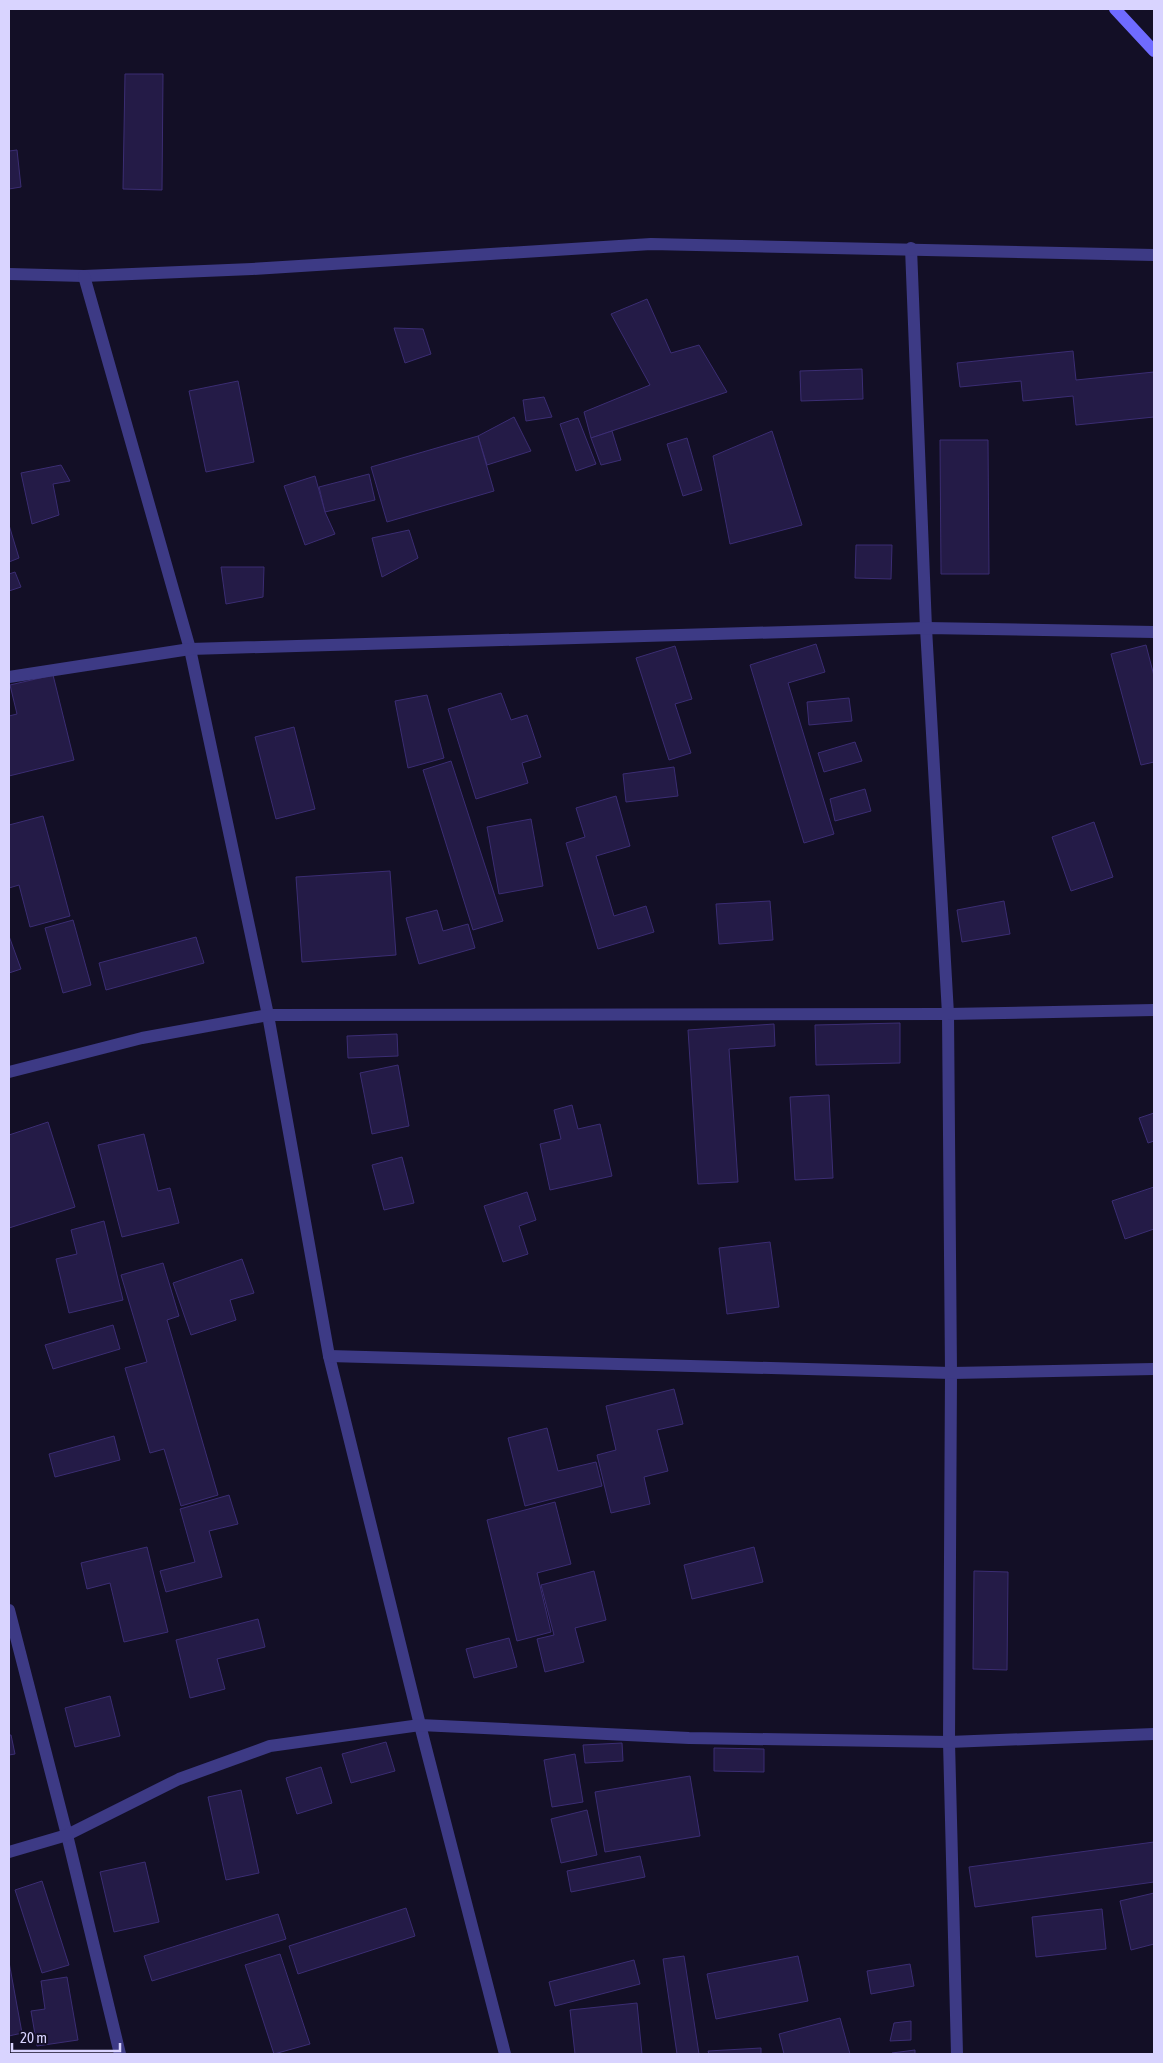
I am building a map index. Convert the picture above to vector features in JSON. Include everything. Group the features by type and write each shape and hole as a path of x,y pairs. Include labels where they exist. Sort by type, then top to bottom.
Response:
{"street":[{"path":"1115,9 1154,51"},
{"path":"9,274 84,276 252,270 651,244 911,248 1154,255"},
{"path":"911,248 926,628 948,1014 951,1373 949,1742 957,2054"},
{"path":"84,276 190,649 268,1016 329,1356 420,1725 505,2054"},
{"path":"9,677 190,649 926,628 1154,632"},
{"path":"9,1072 142,1038 268,1016 948,1014 1154,1010"},
{"path":"329,1356 951,1373 1154,1369"},
{"path":"9,1610 67,1835 120,2054"},
{"path":"9,1852 67,1835 179,1779 270,1746 420,1725 689,1738 949,1742 1154,1734"}],"building":[{"path":"125,74 163,74 162,190 123,189"},
{"path":"17,150 21,187 9,189 9,151"},
{"path":"647,299 671,353 699,345 727,392 591,438 584,412 650,385 611,314"},
{"path":"394,328 423,329 431,354 405,363"},
{"path":"1073,351 1076,380 1154,372 1154,417 1076,425 1073,396 1023,401 1021,381 960,387 957,363"},
{"path":"862,369 863,399 801,401 800,371"},
{"path":"238,381 254,462 206,472 189,391"},
{"path":"544,397 552,417 526,421 523,400"},
{"path":"514,417 531,451 487,465 478,436"},
{"path":"578,418 596,464 576,471 560,424"},
{"path":"612,431 621,460 601,465 591,438"},
{"path":"772,431 802,525 730,544 713,456"},
{"path":"478,436 494,491 387,522 371,467"},
{"path":"687,438 702,490 683,496 667,444"},
{"path":"940,440 988,440 989,574 941,574"},
{"path":"61,465 70,481 53,484 59,515 32,524 21,473"},
{"path":"369,474 375,500 325,512 319,487"},
{"path":"315,476 325,512 335,534 305,545 284,486"},
{"path":"9,525 19,558 9,562"},
{"path":"409,530 418,558 382,577 372,538"},
{"path":"856,545 892,545 891,579 855,578"},
{"path":"221,567 264,567 263,597 226,604"},
{"path":"15,572 21,587 9,591 9,574"},
{"path":"816,644 825,672 788,683 834,834 804,843 750,665"},
{"path":"1146,645 1154,676 1154,762 1141,765 1111,654"},
{"path":"675,646 692,699 675,704 691,753 669,760 636,658"},
{"path":"53,675 74,760 9,776 9,716 17,714 10,685"},
{"path":"501,693 511,720 527,715 541,757 522,763 528,783 476,799 448,709"},
{"path":"427,695 444,758 408,768 395,701"},
{"path":"849,698 852,721 809,725 807,702"},
{"path":"294,727 315,809 276,819 255,737"},
{"path":"855,742 862,761 824,772 818,753"},
{"path":"451,761 503,921 473,930 423,770"},
{"path":"674,767 678,796 626,802 623,774"},
{"path":"865,789 871,811 835,821 830,799"},
{"path":"616,796 630,846 596,856 614,916 646,906 654,932 598,949 566,843 585,837 576,808"},
{"path":"43,816 70,916 30,927 19,885 9,888 9,825"},
{"path":"531,819 543,886 499,894 487,827"},
{"path":"1094,822 1113,877 1071,891 1052,837"},
{"path":"390,871 396,955 302,962 296,877"},
{"path":"770,901 773,940 719,944 716,904"},
{"path":"1004,901 1010,934 962,942 957,910"},
{"path":"437,910 443,931 468,924 475,948 419,964 406,918"},
{"path":"73,920 91,985 63,993 45,928"},
{"path":"9,936 21,969 9,973"},
{"path":"196,937 204,963 106,990 99,963"},
{"path":"900,1023 900,1063 816,1065 815,1025"},
{"path":"774,1024 775,1046 729,1049 738,1182 698,1184 688,1030"},
{"path":"397,1034 398,1056 348,1058 347,1036"},
{"path":"398,1065 409,1126 372,1134 360,1073"},
{"path":"829,1095 833,1178 795,1180 790,1097"},
{"path":"572,1105 578,1129 600,1124 612,1176 550,1190 540,1144 561,1139 554,1110"},
{"path":"1154,1113 1154,1141 1148,1143 1139,1118"},
{"path":"48,1122 75,1207 9,1228 9,1135"},
{"path":"144,1134 158,1191 170,1188 179,1223 122,1237 98,1145"},
{"path":"402,1157 414,1203 384,1210 372,1165"},
{"path":"1154,1187 1154,1229 1125,1239 1112,1201"},
{"path":"527,1192 536,1220 519,1226 528,1254 503,1262 484,1206"},
{"path":"104,1221 123,1300 69,1313 56,1259 77,1254 71,1230"},
{"path":"770,1242 779,1307 727,1314 719,1248"},
{"path":"242,1259 254,1293 230,1300 236,1320 191,1335 173,1283"},
{"path":"163,1263 179,1316 167,1320 218,1495 181,1506 164,1449 150,1453 125,1368 147,1362 121,1275"},
{"path":"113,1325 120,1349 53,1369 45,1345"},
{"path":"674,1389 683,1424 657,1430 668,1471 644,1477 650,1504 611,1513 597,1455 616,1450 606,1406"},
{"path":"547,1428 558,1471 596,1462 602,1486 525,1506 508,1438"},
{"path":"114,1436 120,1460 55,1477 49,1454"},
{"path":"229,1495 238,1524 209,1531 222,1577 166,1592 160,1571 195,1562 180,1509"},
{"path":"555,1502 571,1564 537,1573 551,1632 517,1641 487,1520"},
{"path":"147,1547 168,1632 124,1642 110,1583 87,1589 81,1563"},
{"path":"754,1547 763,1582 692,1599 684,1565"},
{"path":"594,1571 606,1620 575,1628 584,1662 545,1672 537,1639 554,1635 541,1585"},
{"path":"974,1571 1008,1572 1007,1670 973,1669"},
{"path":"258,1619 265,1647 217,1659 225,1689 190,1698 176,1640"},
{"path":"509,1638 517,1667 474,1678 466,1649"},
{"path":"110,1696 120,1736 75,1747 65,1708"},
{"path":"9,1735 11,1735 15,1754 9,1755"},
{"path":"386,1742 395,1771 351,1783 342,1754"},
{"path":"622,1743 623,1761 585,1763 583,1745"},
{"path":"714,1748 764,1749 764,1772 714,1771"},
{"path":"575,1754 583,1802 552,1807 544,1760"},
{"path":"321,1767 332,1803 297,1814 286,1778"},
{"path":"690,1776 700,1836 605,1852 595,1792"},
{"path":"241,1790 259,1873 226,1880 208,1797"},
{"path":"587,1810 597,1855 561,1863 551,1819"},
{"path":"1154,1842 1154,1882 975,1907 969,1867"},
{"path":"640,1856 645,1877 571,1892 567,1871"},
{"path":"145,1862 159,1922 114,1932 100,1872"},
{"path":"42,1881 69,1965 42,1973 15,1890"},
{"path":"1154,1893 1154,1944 1131,1950 1120,1901"},
{"path":"406,1908 415,1936 298,1974 289,1946"},
{"path":"1102,1909 1106,1949 1036,1957 1032,1917"},
{"path":"278,1914 286,1939 152,1981 144,1956"},
{"path":"280,1954 310,2044 274,2054 245,1965"},
{"path":"684,1956 699,2054 677,2054 663,1959"},
{"path":"798,1956 808,2001 716,2019 707,1974"},
{"path":"634,1960 640,1984 555,2006 549,1982"},
{"path":"9,1962 22,2033 9,2036"},
{"path":"910,1964 914,1986 871,1994 867,1971"},
{"path":"67,1977 78,2040 37,2046 31,2011 45,2009 41,1981"},
{"path":"637,2003 642,2054 575,2054 570,2010"},
{"path":"840,2018 850,2054 784,2054 779,2034"},
{"path":"911,2021 911,2040 890,2041 894,2023"},
{"path":"761,2048 761,2054 709,2054 708,2051"},
{"path":"915,2050 915,2054 892,2054 892,2053"}]}
